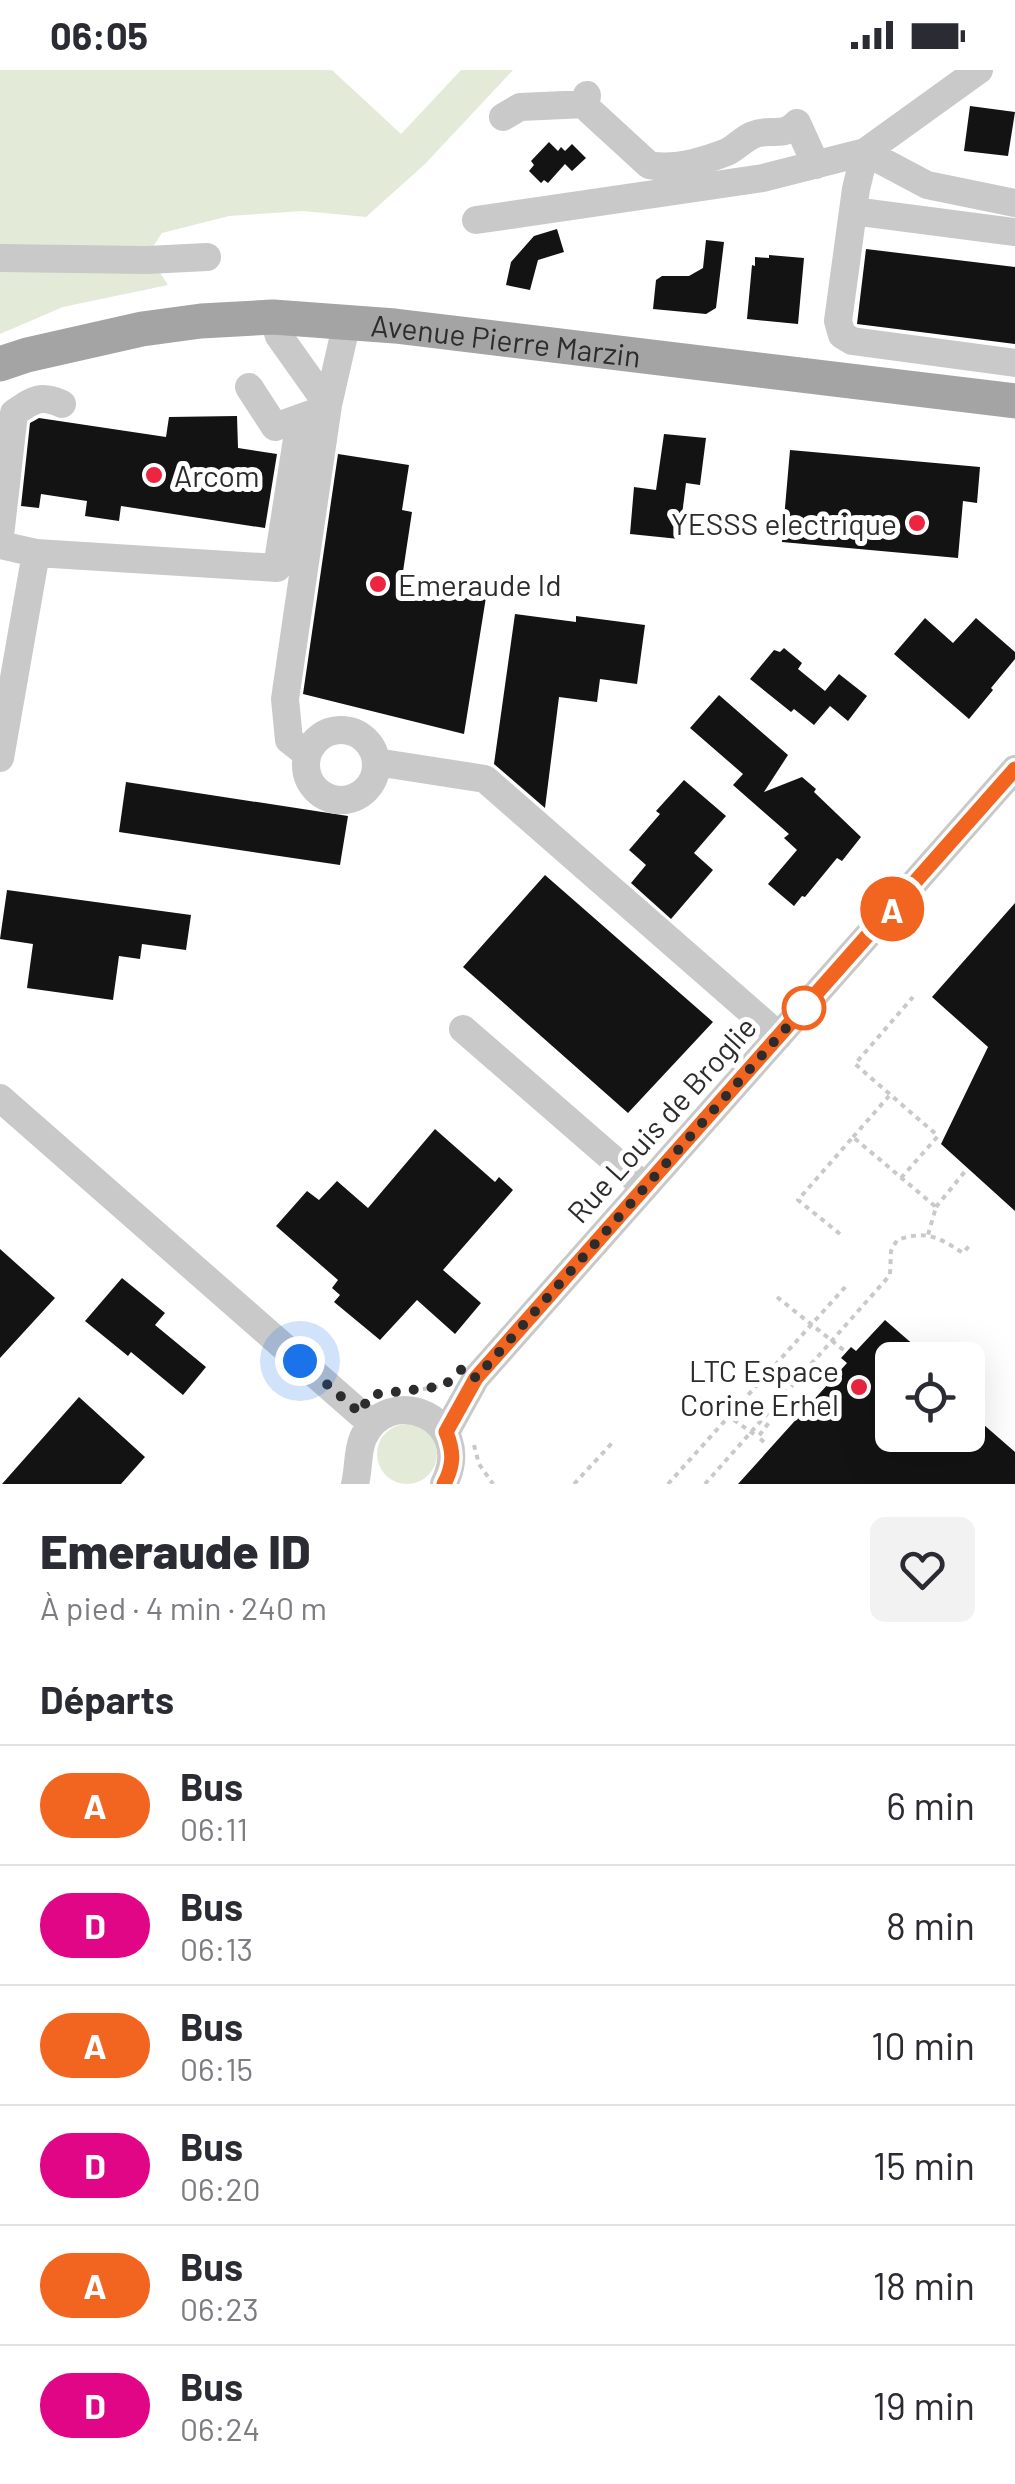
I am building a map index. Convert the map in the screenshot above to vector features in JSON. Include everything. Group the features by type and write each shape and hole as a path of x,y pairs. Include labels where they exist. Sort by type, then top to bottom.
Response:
{"main road":[{"name":"Avenue Pierre Marzin","path":"0,364 142,329 273,317 414,328 1015,401"}],"street":[{"path":"476,220 762,178 865,152 979,70"},
{"path":"504,117 520,107 587,100 589,110 618,131 646,162 679,166 750,136 787,131 797,123 816,165"},
{"path":"865,152 927,186 1015,202"},
{"path":"865,152 838,321 842,334 852,340 1015,363"},
{"path":"853,210 1015,232"},
{"path":"0,258 206,257"},
{"path":"273,317 279,336 328,406"},
{"path":"314,744 286,698 328,406 347,322"},
{"path":"249,387 275,427 328,406"},
{"path":"0,536 14,413 32,400 49,398 62,404"},
{"path":"0,545 36,553 276,568 300,420"},
{"path":"0,758 36,553"},
{"path":"344,729 366,740 376,762 375,774 363,793 342,800 321,794 307,776 305,766 314,744 332,730 344,729"},
{"path":"376,762 485,778 779,1036"},
{"name":"Rue Louis de Broglie","path":"444,1484 476,1378 1015,769"},
{"path":"463,1029 645,1186"},
{"path":"0,1098 372,1424 359,1451 361,1478"},
{"name":"Rue Louis de Broglie","path":"372,1424 412,1401 476,1378"},
{"path":"412,1401 459,1435"}],"path":[{"path":"901,1178 938,1136 855,1064 913,997"},
{"path":"840,1234 798,1200 891,1094"},
{"path":"852,1137 936,1207"},
{"path":"928,1234 936,1207 968,1169"},
{"path":"706,1484 890,1274 890,1252 897,1240 928,1234 964,1254 969,1246"},
{"path":"668,1484 847,1286"},
{"path":"777,1297 846,1352"},
{"path":"412,1401 444,1386"},
{"path":"691,1394 764,1442"},
{"path":"758,1437 780,1408 776,1404"},
{"path":"459,1435 493,1484"},
{"path":"577,1483 613,1442"}],"green space":[{"path":"0,70 332,70 401,134 461,70 513,70 425,164 366,217 303,211 229,216 162,233 148,254 0,257"},
{"path":"155,265 168,285 63,307 0,334 0,267"},
{"path":"407,1424 428,1433 437,1454 428,1475 407,1484 386,1475 377,1454 386,1433"}],"building":[{"path":"970,106 1015,112 1008,156 964,151"},
{"path":"549,142 558,151 561,147 565,151 572,144 586,158 572,171 565,164 548,183 541,183 529,171 534,165 531,161"},
{"path":"557,229 564,252 538,260 530,290 506,285 511,262 534,236"},
{"path":"706,240 724,242 716,308 706,314 653,309 656,280 662,276 689,276 703,268"},
{"path":"866,249 1015,267 1015,344 857,324"},
{"path":"755,257 804,258 798,324 747,319 752,265 755,266"},
{"name":"Arcom","path":"237,416 238,448 277,454 265,528 121,506 119,521 85,516 87,501 41,494 39,508 21,506 30,423 39,418 166,437 169,417"},
{"path":"664,434 706,438 700,485 686,483 679,539 630,534 634,487 656,490"},
{"path":"790,450 980,467 977,503 963,501 958,558 782,542"},
{"name":"Emeraude Id","path":"338,454 409,465 402,510 412,512 402,578 487,591 464,734 303,694"},
{"path":"515,614 576,622 576,616 645,625 637,684 600,679 597,702 559,697 545,808 494,764"},
{"path":"925,618 953,643 976,618 1015,652 1015,659 969,719 894,654"},
{"path":"784,648 802,663 798,669 825,691 839,674 867,696 848,721 830,706 814,725 750,679 774,650 780,652"},
{"path":"719,695 788,755 764,792 802,777 861,837 842,861 837,858 794,906 768,884 797,850 784,838 789,834 733,785 743,774 690,728"},
{"path":"684,780 726,816 694,853 713,870 671,919 631,883 646,865 629,850"},
{"path":"126,782 348,816 340,865 119,832"},
{"path":"545,875 713,1022 628,1113 463,967"},
{"path":"7,890 191,915 186,950 142,944 140,959 119,956 113,1000 27,988 33,944 0,939"},
{"path":"1015,903 1015,1211 941,1144 988,1047 932,997"},
{"path":"435,1129 495,1182 499,1177 513,1190 443,1270 481,1303 455,1334 417,1300 380,1340 334,1302 340,1295 332,1288 338,1280 276,1226 307,1191 319,1200 337,1181 368,1208"},
{"path":"0,1249 55,1298 0,1358"},
{"path":"122,1278 165,1313 155,1325 206,1367 183,1395 85,1321"},
{"name":"LTC Espace Corine Erhel","path":"885,1320 910,1342 875,1342 875,1452 985,1452 985,1426 1015,1452 1015,1484 738,1484 847,1363 841,1358 851,1347 856,1351"},
{"path":"79,1397 145,1457 121,1484 2,1484"}],"bus line":[{"name":"A","path":"444,1484 452,1467 452,1449 446,1432 476,1378 1015,769"}],"place":[{"name":"Arcom","path":"154,475"},
{"name":"YESSS electrique","path":"917,523"},
{"name":"Emeraude Id","path":"378,584"},
{"name":"LTC Espace Corine Erhel","path":"859,1387"}],"route":[{"path":"300,1361 360,1413 370,1395 444,1386 463,1368 476,1378 804,1008"}]}
